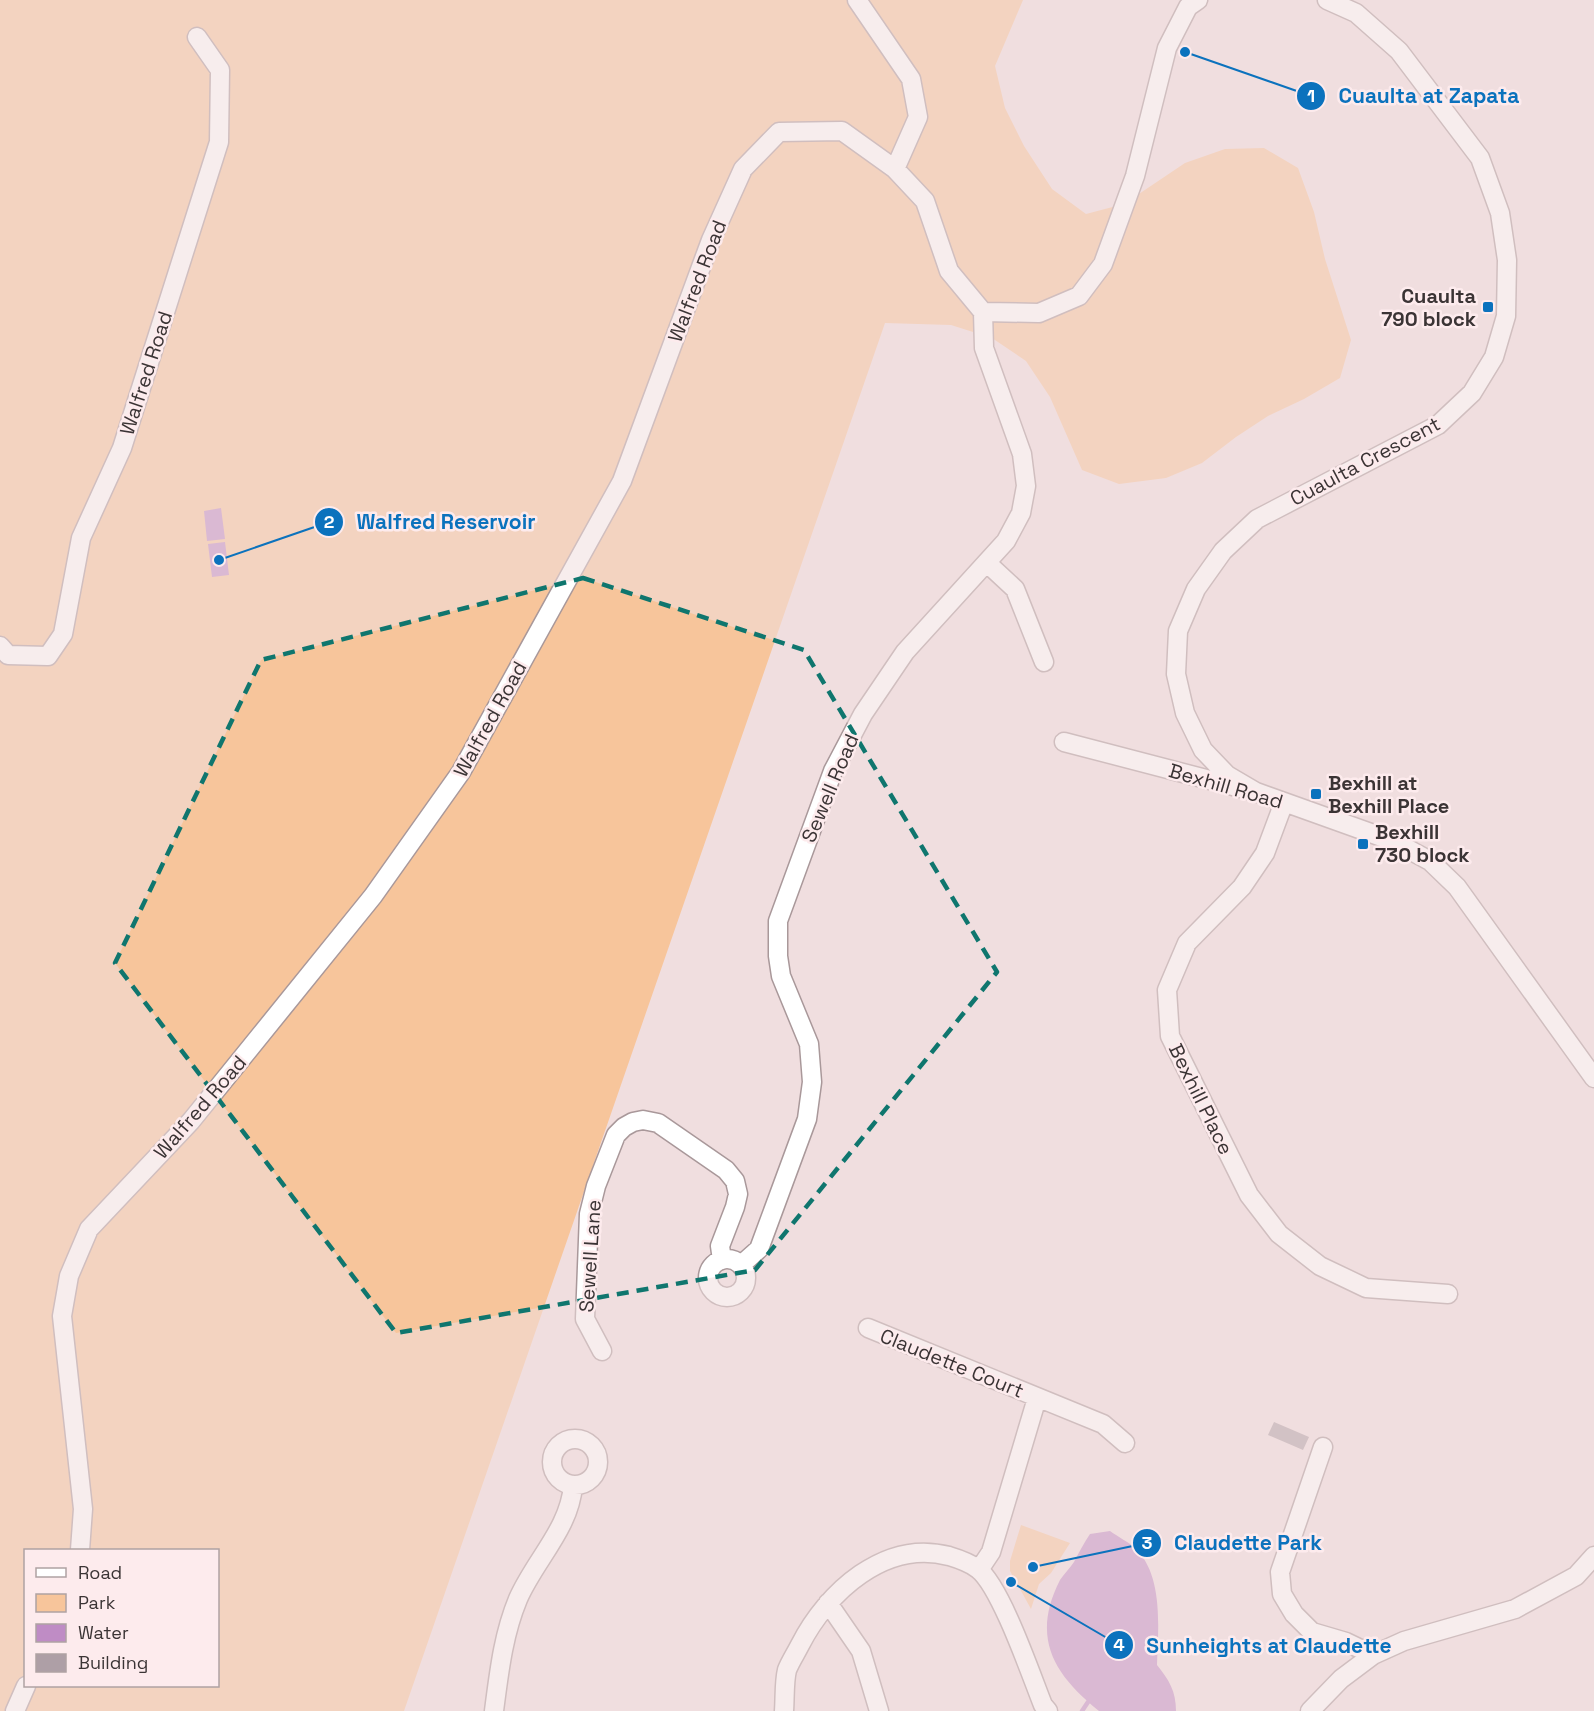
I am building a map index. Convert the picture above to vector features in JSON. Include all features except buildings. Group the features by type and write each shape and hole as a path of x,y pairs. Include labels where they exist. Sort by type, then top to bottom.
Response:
{"street":[{"path":"857,0 911,79 918,117 895,169 925,201 949,272 982,312 1038,313 1079,296 1103,264 1135,176 1167,48 1188,7 1198,0"},
{"name":"Cuaulta Crescent","path":"1256,792 1227,775 1203,750 1185,713 1176,674 1178,631 1196,589 1223,551 1257,519 1438,425 1472,393 1494,357 1506,316 1507,260 1500,213 1480,158 1399,51 1356,13 1328,0"},
{"name":"Walfred Road","path":"0,646 8,655 48,656 63,634 81,538 122,448 219,142 220,70 197,37"},
{"name":"Walfred Road","path":"80,1549 83,1509 62,1316 69,1276 89,1229 198,1112 373,896 461,772 622,481 711,240 743,168 779,132 842,131 895,169"},
{"name":"Sewell Road","path":"741,1265 759,1250 807,1119 811,1101 809,1044 781,976 778,956 778,921 833,771 863,714 905,652 1006,541 1021,513 1026,486 1022,454 984,348 982,312"},
{"path":"987,562 1015,589 1044,662"},
{"name":"Bexhill Road","path":"1065,742 1256,792 1393,841 1430,861 1457,886 1594,1078"},
{"name":"Bexhill Place","path":"1284,802 1265,853 1242,886 1187,943 1167,990 1170,1036 1249,1195 1279,1234 1320,1266 1366,1288 1448,1294"},
{"name":"Sewell Lane","path":"602,1351 585,1319 589,1214 596,1186 616,1135 624,1127 643,1120 658,1123 726,1170 735,1181 738,1194 720,1246 722,1260"},
{"path":"722,1260 735,1261 741,1265 746,1278 741,1291 729,1298 715,1294 708,1282 710,1268 722,1260"},
{"name":"Claudette Court","path":"868,1328 1103,1424 1125,1443"},
{"name":"Claudette Court","path":"979,1570 991,1552 1036,1398"},
{"path":"1323,1447 1280,1572 1282,1594 1294,1614 1312,1632 1346,1642 1373,1655"},
{"path":"494,1711 502,1652 510,1618 531,1574 566,1518 572,1502 573,1485"},
{"path":"784,1711 787,1670 807,1631 828,1603 863,1572 897,1557 917,1553 938,1553 959,1559 979,1570 995,1590 1043,1705 1048,1711"},
{"path":"1310,1711 1341,1678 1373,1655 1404,1641 1515,1609 1576,1576 1594,1556"},
{"path":"828,1603 861,1651 879,1711"},
{"path":"15,1711 26,1687"}],"highlighted area":[{"path":"583,578 804,650 997,972 755,1270 396,1333 115,963 261,660"}],"green space":[{"path":"0,0 1023,0 995,66 1005,108 1024,146 1052,189 1086,214 1124,204 1185,163 1225,149 1264,148 1298,168 1314,212 1325,259 1351,340 1340,378 1268,416 1202,463 1166,478 1119,484 1082,470 1050,397 1026,361 992,338 951,325 885,323 404,1711 0,1711"},
{"path":"1021,1525 1070,1543 1051,1573 1039,1584 1031,1609 1010,1571 1010,1561"}],"water":[{"path":"221,508 225,539 207,541 204,511"},
{"path":"225,542 229,575 212,577 208,544"},
{"path":"1110,1531 1136,1549 1151,1574 1157,1604 1157,1665 1171,1686 1176,1711 1099,1711 1069,1683 1051,1653 1047,1637 1047,1619 1051,1600 1060,1580 1074,1562 1090,1534"}],"waterway":[{"path":"1082,1711 1088,1702"}],"place":[{"name":"Cuaulta at Zapata","path":"1185,52"},
{"name":"Cuaulta 790 block","path":"1488,307"},
{"name":"Walfred Reservoir","path":"219,560"},
{"name":"Bexhill at Bexhill Place","path":"1316,794"},
{"name":"Bexhill 730 block","path":"1363,844"},
{"name":"Claudette Park","path":"1033,1567"},
{"name":"Sunheights at Claudette","path":"1011,1582"}]}
